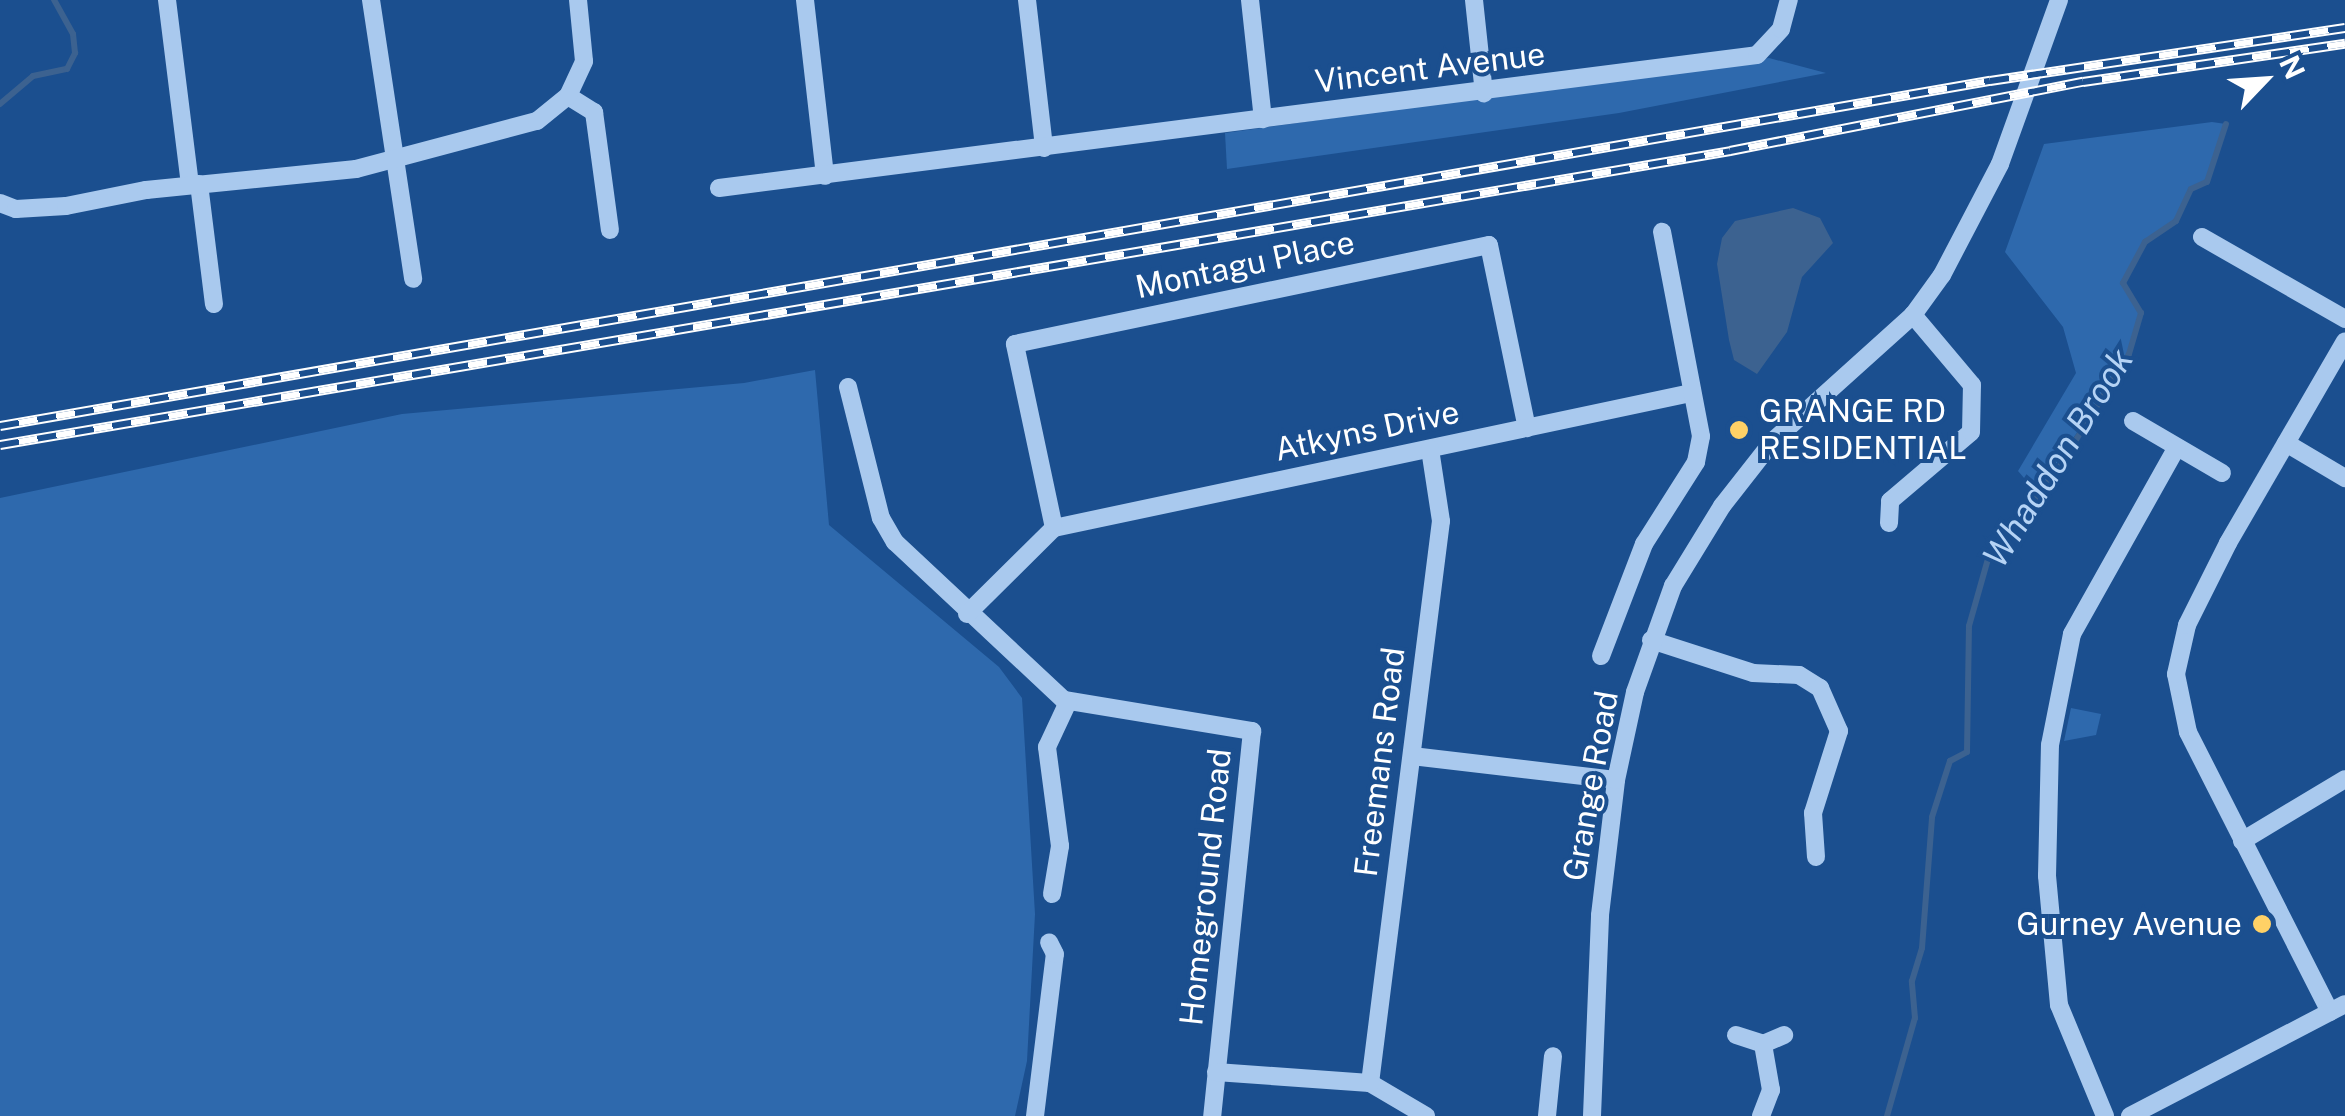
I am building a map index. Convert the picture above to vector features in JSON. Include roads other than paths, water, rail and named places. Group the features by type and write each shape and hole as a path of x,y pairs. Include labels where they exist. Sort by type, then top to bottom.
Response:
{"street":[{"path":"167,0 214,304"},
{"path":"371,0 377,76 398,156 413,279"},
{"path":"0,203 16,208 66,206 195,184 356,169 537,121 568,96 584,62 578,0"},
{"path":"805,0 824,176"},
{"path":"1028,0 1044,148"},
{"path":"1250,0 1263,118"},
{"path":"1474,0 1484,93"},
{"name":"Vincent Avenue","path":"719,188 1484,93 1756,54 1781,29 1788,0"},
{"name":"Grange Road","path":"1592,1116 1600,915 1616,780 1651,640 1692,551 1773,441 1913,315 1966,235 2000,164 2060,0"},
{"path":"568,96 594,112 610,230"},
{"path":"1601,656 1644,544 1696,462 1701,436 1662,232"},
{"path":"2202,237 2345,318"},
{"name":"Montagu Place","path":"1054,528 1015,344 1489,244 1527,428"},
{"path":"1889,523 1882,499 1970,432 1972,385 1913,315"},
{"path":"2136,1113 2338,1008 2242,841 2188,732 2176,674 2187,625 2345,341"},
{"path":"848,387 881,518 915,567 1068,702 1047,746 1067,870 1052,894"},
{"name":"Atkyns Drive","path":"1054,528 1691,393"},
{"path":"2133,421 2222,473"},
{"path":"2286,444 2345,478"},
{"path":"2104,1116 2059,1005 2047,876 2050,745 2072,634 2177,447"},
{"name":"Freemans Road","path":"1370,1083 1440,521 1430,448"},
{"path":"968,614 1054,528"},
{"path":"1651,640 1753,673 1799,676 1820,688 1839,732 1813,813 1816,857"},
{"name":"Homeground Road","path":"1068,702 1252,731 1212,1116"},
{"path":"1412,756 1616,780"},
{"path":"2242,841 2345,780"},
{"path":"1036,1116 1055,954 1049,942"},
{"path":"1736,1035 1763,1044 1784,1035"},
{"path":"1760,1116 1771,1090 1763,1044"},
{"path":"1546,1116 1553,1056"},
{"path":"1216,1072 1370,1083 1416,1114"}],"waterway":[{"path":"0,104 33,76 67,69 75,53 73,34 54,0"},
{"name":"Whaddon Brook","path":"1887,1116 1915,1018 1912,981 1922,948 1932,817 1950,761 1967,752 1969,626 1988,559 2058,469 2129,354 2141,313 2123,283 2145,242 2176,221 2191,189 2207,182 2226,124"}],"railway":[{"path":"0,426 1990,81 2345,28"},
{"path":"0,445 1730,151 2083,82 2345,44"}],"place":[{"name":"GRANGE RD RESIDENTIAL","path":"1739,430"},
{"name":"Gurney Avenue","path":"2262,924"}]}
